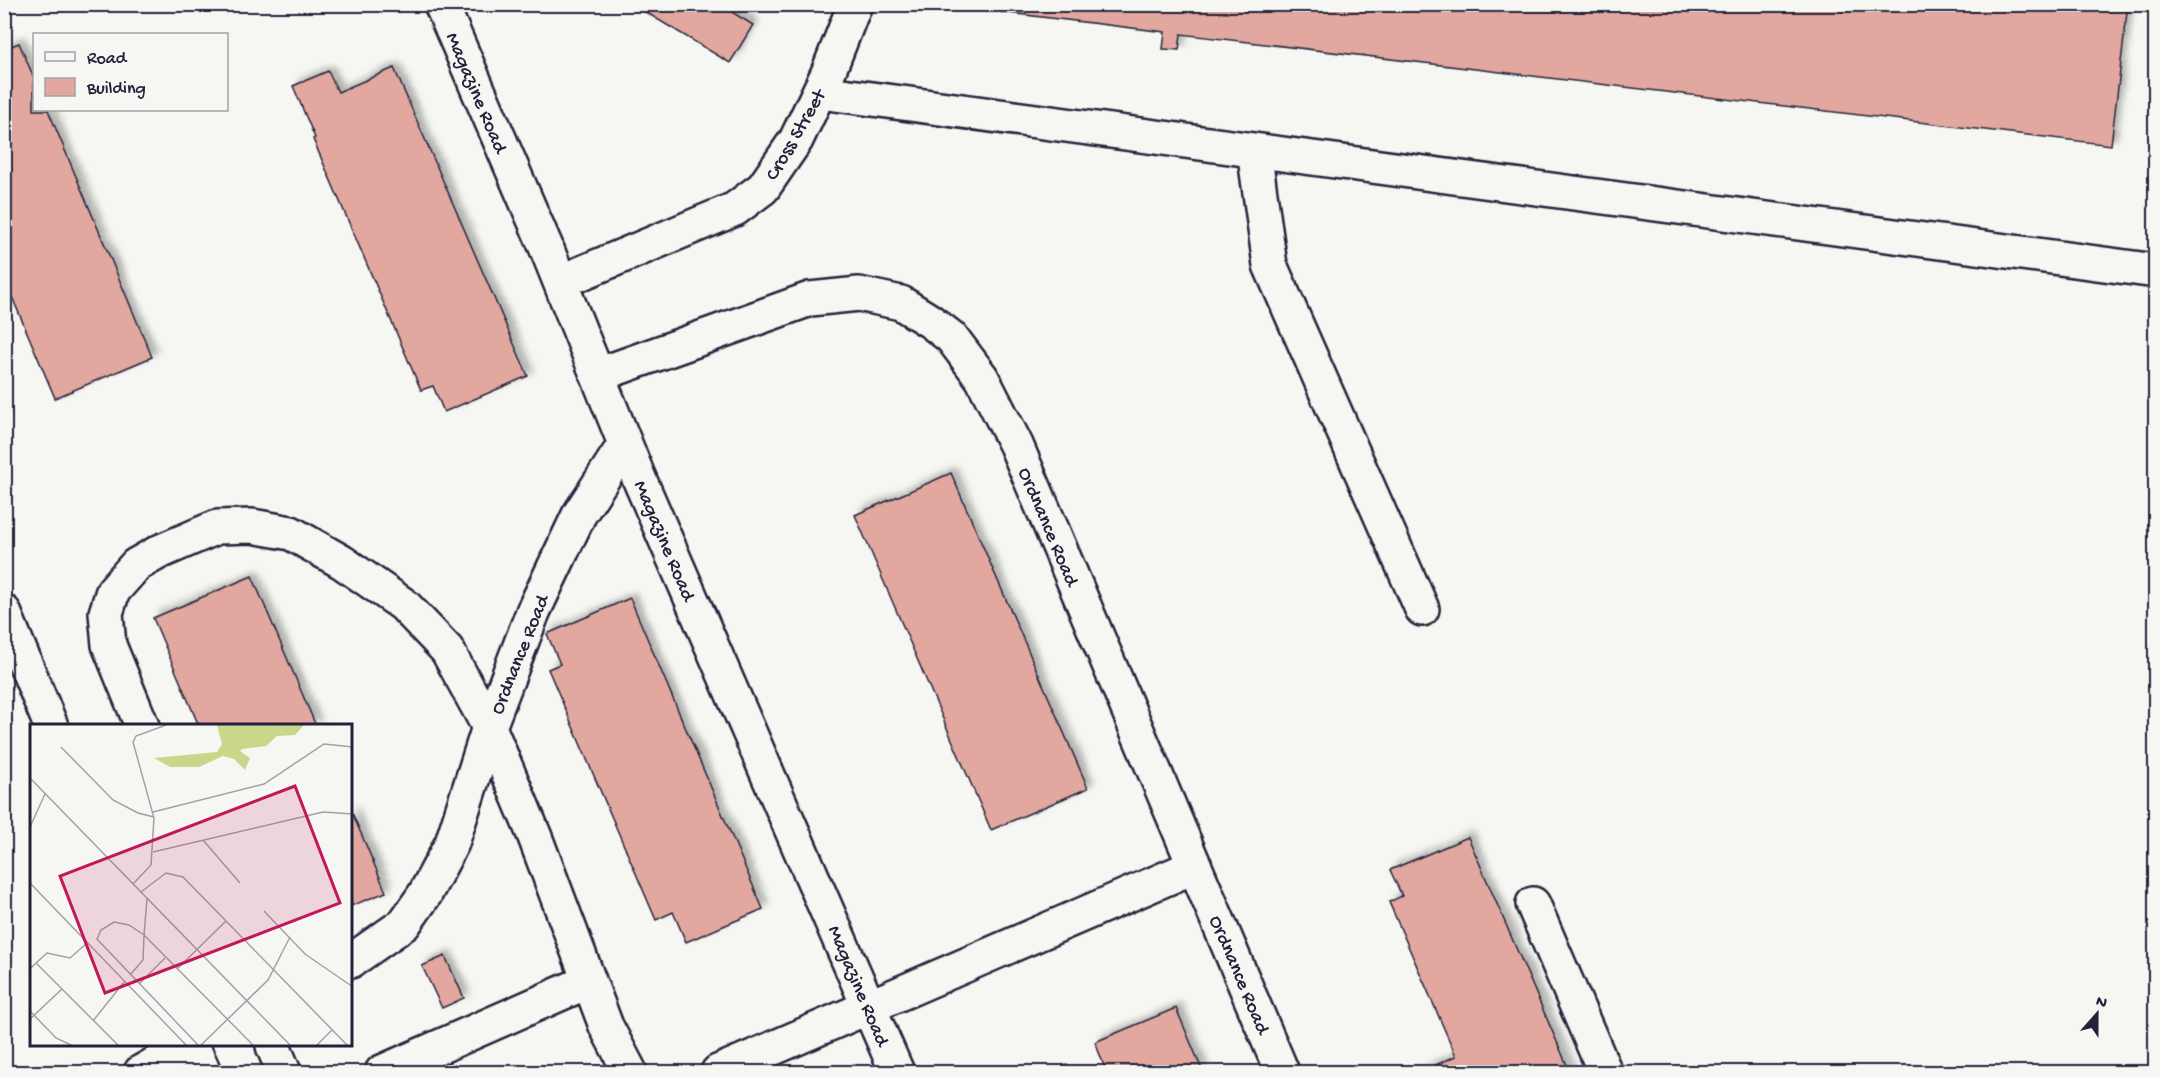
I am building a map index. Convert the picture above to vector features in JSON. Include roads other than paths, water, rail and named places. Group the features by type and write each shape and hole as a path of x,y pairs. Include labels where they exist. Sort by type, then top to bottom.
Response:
{"street":[{"name":"Magazine Road","path":"441,4 560,282 625,444 897,1072"},
{"name":"Cross Street","path":"560,282 735,209 763,188 796,140 820,92 855,4"},
{"path":"820,92 2156,271"},
{"path":"1254,150 1270,265 1422,609"},
{"name":"Ordnance Road","path":"598,375 810,299 859,294 901,303 952,338 982,378 1016,445 1282,1072"},
{"name":"Ordnance Road","path":"489,727 533,612 579,515 625,444"},
{"name":"Ordnance Road","path":"141,724 109,645 106,613 113,591 136,565 159,552 217,527 252,526 291,533 342,562 404,605 447,650 489,727"},
{"path":"5,616 50,724"},
{"path":"352,960 404,924 425,894 452,843 489,727"},
{"path":"489,727 535,837 606,1026 630,1072"},
{"path":"718,1072 1195,866"},
{"path":"1533,904 1605,1072"},
{"path":"382,1072 589,981"},
{"path":"141,1072 185,1047"},
{"path":"192,1047 204,1072"},
{"path":"273,1047 284,1072"}]}
